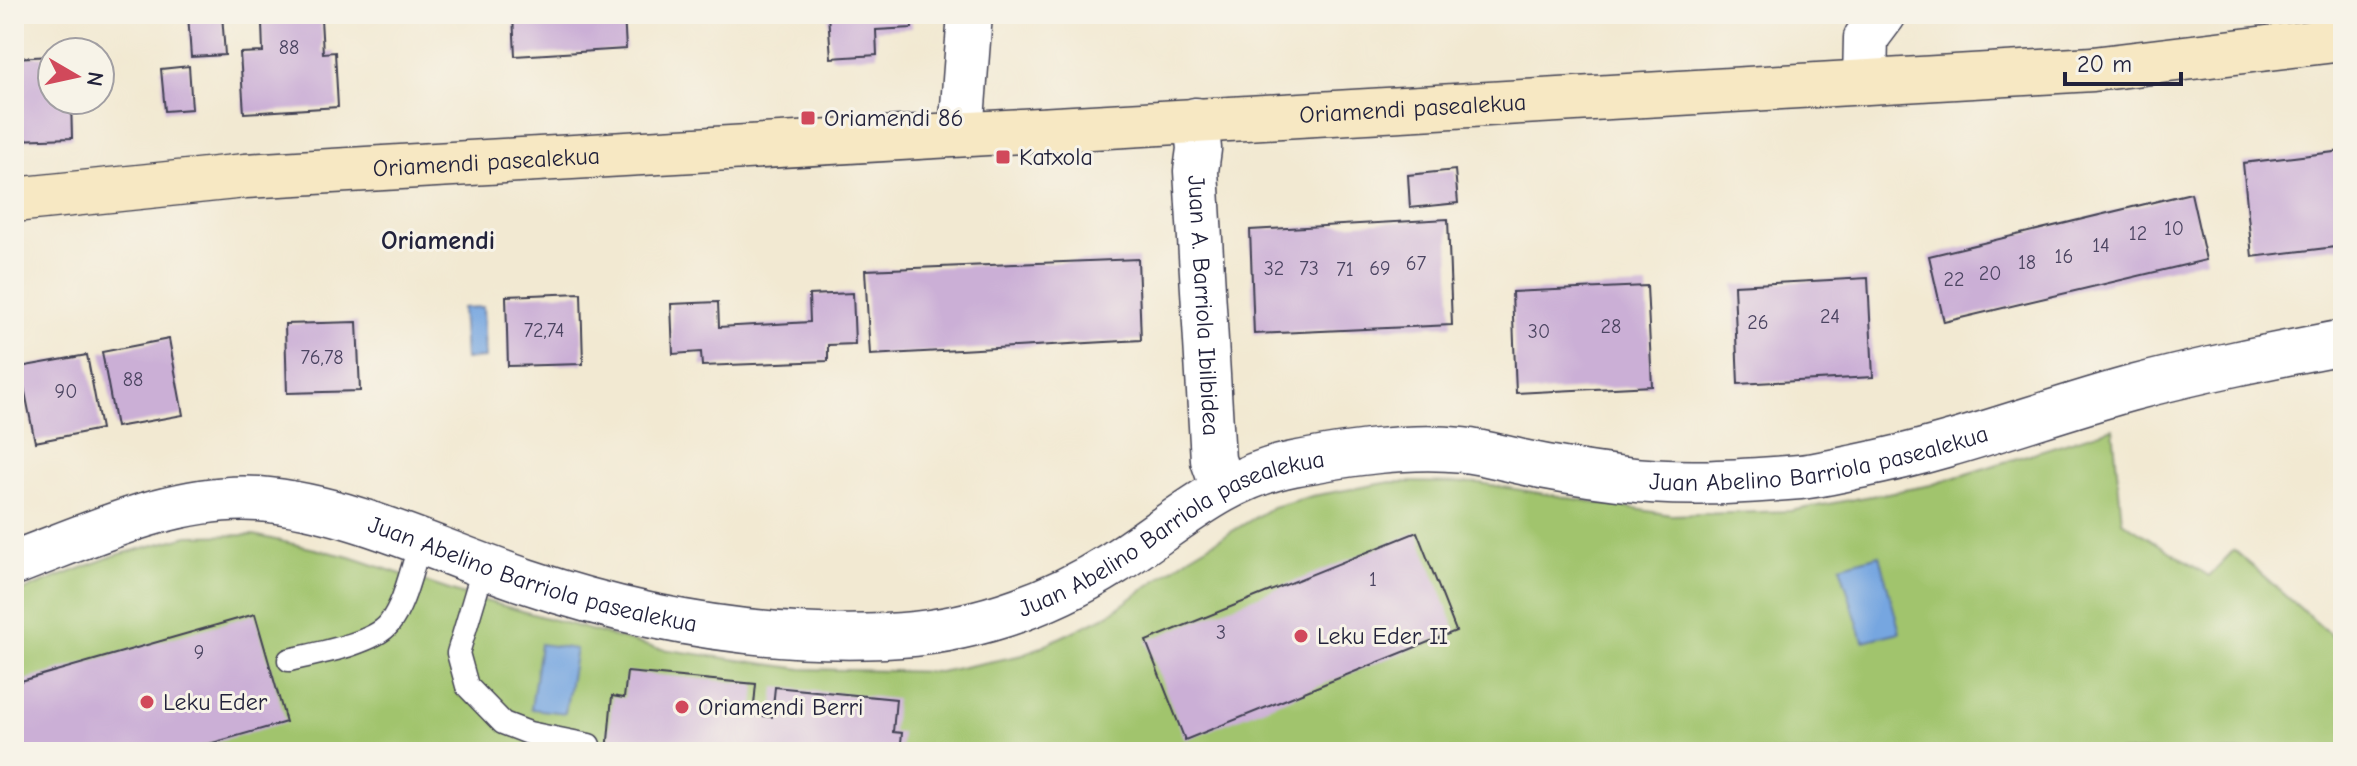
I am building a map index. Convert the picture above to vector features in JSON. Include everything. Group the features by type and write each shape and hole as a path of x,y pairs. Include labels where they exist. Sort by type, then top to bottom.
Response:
{"street":[{"path":"961,133 970,14"},
{"path":"1865,81 1866,38 1884,14"},
{"name":"Oriamendi pasealekua","path":"14,200 245,176 2093,69 2343,39"},
{"name":"Juan A. Barriola Ibilbidea","path":"1196,120 1199,149 1196,171 1213,460 1223,488"},
{"name":"Juan Abelino Barriola pasealekua","path":"14,563 131,519 204,502 256,499 320,509 600,603 703,626 813,637 890,636 979,625 1043,601 1113,564 1223,488 1287,465 1385,451 1461,450 1623,479 1703,484 1812,476 1912,456 2129,389 2343,342"}],"lane":[{"path":"289,660 355,644 388,626 404,592 421,542"},
{"path":"484,566 458,653 467,686 503,723 529,733 589,745"}],"green space":[{"path":"2113,428 2122,521 2209,576 2234,550 2343,646 2343,752 14,752 14,594 113,556 188,536 254,535 350,557 464,595 655,648 802,669 939,672 1023,655 1108,615 1189,557 1273,507 1312,496 1391,482 1479,483 1671,515 1790,511 1931,485"}],"water":[{"path":"483,307 485,358 465,359 462,308"},
{"path":"1879,555 1900,632 1863,641 1840,566"},
{"path":"540,644 576,649 565,713 531,709"}],"building":[{"path":"188,14 222,14 225,55 191,57"},
{"path":"513,14 624,14 626,49 515,56"},
{"path":"828,14 911,14 912,28 876,30 877,55 831,58"},
{"path":"321,19 323,53 335,52 338,107 244,113 240,53 263,52 262,23"},
{"path":"36,57 36,116 71,116 72,138 14,140 14,58"},
{"path":"189,66 192,109 165,111 161,69"},
{"path":"2343,151 2343,246 2252,257 2243,163"},
{"path":"1455,170 1458,203 1410,208 1408,175"},
{"path":"2191,193 2206,260 1944,322 1929,256"},
{"path":"1448,219 1452,325 1254,334 1250,230"},
{"path":"1138,259 1141,340 870,355 865,270"},
{"path":"1868,278 1873,377 1738,384 1734,285"},
{"path":"1647,286 1652,386 1516,393 1512,292"},
{"path":"581,293 583,364 508,366 506,296"},
{"path":"853,293 855,344 828,345 828,361 702,366 701,352 673,354 671,304 718,302 719,327 810,322 809,295"},
{"path":"357,322 360,391 287,393 285,324"},
{"path":"169,339 183,415 116,427 102,352"},
{"path":"87,355 101,429 35,442 20,367"},
{"name":"Leku Eder II","path":"1417,532 1456,631 1185,740 1146,641"},
{"name":"Leku Eder","path":"255,614 286,722 181,752 14,752 14,683"},
{"name":"Oriamendi Berri","path":"627,672 756,684 753,715 772,717 775,687 896,699 893,732 902,733 900,752 607,752 612,696 624,698"}],"place":[{"name":"Oriamendi 86","path":"808,118"},
{"name":"Katxola","path":"1003,157"},
{"name":"Leku Eder II","path":"1301,636"},
{"name":"Leku Eder","path":"147,702"},
{"name":"Oriamendi Berri","path":"682,707"}],"district":[{"name":"Oriamendi","path":"438,241"}]}
